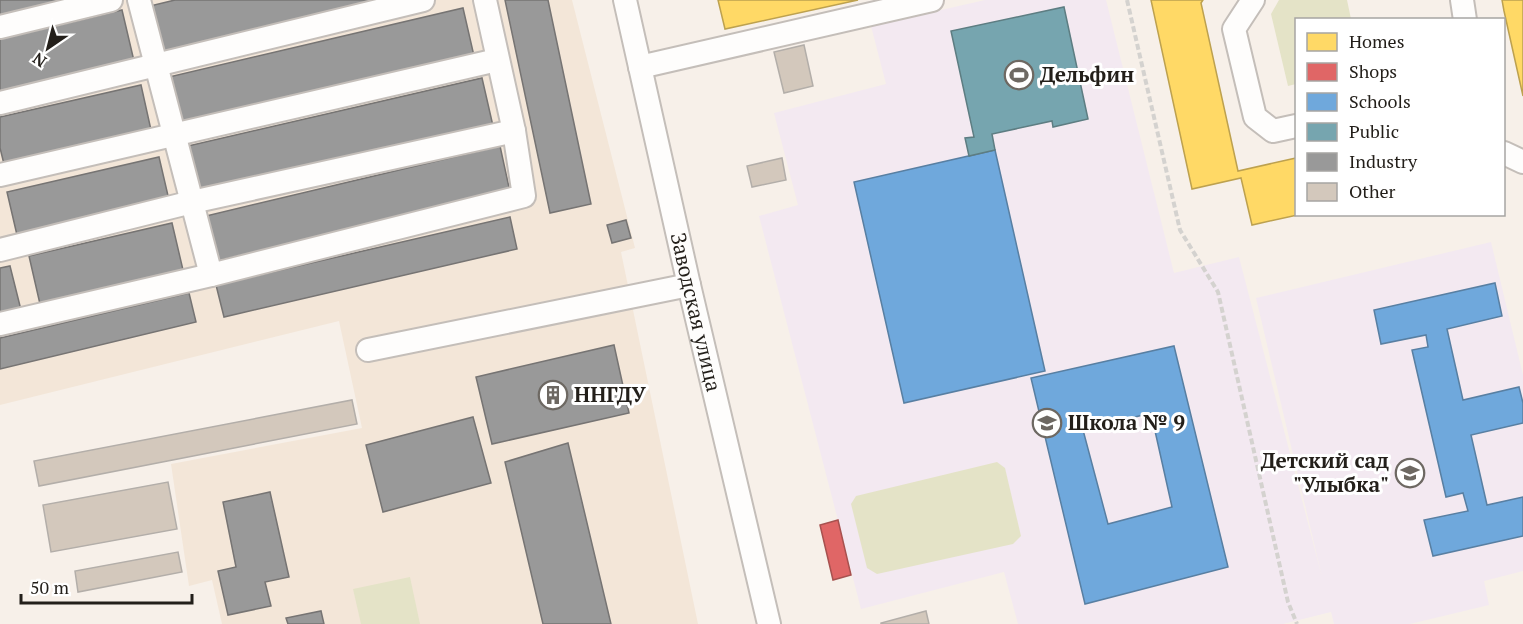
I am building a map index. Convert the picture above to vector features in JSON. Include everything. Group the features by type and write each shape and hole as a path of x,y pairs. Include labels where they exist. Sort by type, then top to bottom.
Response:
{"street":[{"path":"0,27 111,0"},
{"path":"139,0 211,275"},
{"path":"0,103 423,0"},
{"path":"0,324 211,275 524,196 514,131 485,0"},
{"name":"Заводская улица","path":"625,0 769,624"},
{"path":"640,67 932,0"},
{"path":"1253,0 1234,29 1255,117 1273,131 1295,126"},
{"path":"1462,0 1465,18"},
{"path":"0,175 497,60"},
{"path":"0,250 192,202 514,131"},
{"path":"1505,154 1523,162"},
{"path":"368,350 689,285"}],"path":[{"path":"1127,0 1180,230 1218,292 1288,602 1297,624"}],"shaded area":[{"path":"0,0 572,0 635,248 621,252 698,624 222,624 212,580 189,586 171,464 362,428 339,321 0,405"},
{"name":"Школа № 9","path":"985,0 1106,0 1174,273 1239,257 1322,577 1256,298 1491,242 1523,375 1523,571 1484,581 1489,605 1410,624 1334,624 1331,612 1283,624 1018,624 1004,572 861,609 759,216 798,205 774,113 886,84 871,26"}],"green space":[{"path":"1279,0 1347,0 1351,18 1295,18 1295,84 1288,86 1271,14"},
{"path":"997,462 1005,468 1021,536 1013,544 877,574 867,568 851,504 856,496"},
{"path":"410,577 420,624 361,624 353,589"}],"building: Homes":[{"path":"718,0 858,0 725,29"},
{"path":"1151,0 1203,0 1201,3 1238,171 1295,158 1295,216 1252,225 1241,178 1192,189"},
{"path":"1502,0 1523,0 1523,96 1504,11"}],"building: Shops":[{"path":"838,520 851,575 833,580 820,525"}],"building: Schools":[{"path":"995,150 1045,371 904,403 854,182"},
{"path":"1495,283 1502,316 1447,329 1463,400 1519,387 1523,403 1523,423 1471,435 1487,505 1523,497 1523,536 1433,556 1424,520 1468,511 1463,493 1446,497 1412,350 1428,347 1426,335 1381,344 1374,310"},
{"path":"1174,346 1228,567 1085,604 1031,378","holes":["1151,413 1172,507 1108,524 1083,430"]}],"building: Public":[{"name":"Дельфин","path":"1064,7 1088,119 1053,127 1052,121 992,134 995,150 969,156 965,138 974,137 951,31"}],"building: Industry":[{"path":"0,0 78,0 0,19"},
{"path":"175,0 382,0 162,54 150,6"},
{"path":"505,0 548,0 591,204 550,213"},
{"path":"463,8 474,56 180,125 169,77"},
{"path":"122,10 134,61 0,93 0,39"},
{"path":"482,78 493,126 199,194 188,146"},
{"path":"141,85 151,130 4,164 0,148 0,117"},
{"path":"500,146 510,192 217,261 206,216"},
{"path":"159,157 169,200 17,235 7,192"},
{"path":"510,217 517,249 224,317 216,285"},
{"path":"626,220 631,238 612,243 607,225"},
{"path":"172,223 183,270 40,304 29,256"},
{"path":"10,266 21,310 0,315 0,268"},
{"path":"189,293 196,322 0,369 0,338"},
{"name":"ННГДУ","path":"614,345 629,413 492,444 476,377"},
{"path":"473,417 491,483 383,512 366,445"},
{"path":"568,443 611,624 543,624 505,462"},
{"path":"270,492 289,577 265,582 271,606 228,615 218,571 236,567 223,502"},
{"path":"321,611 324,624 288,624 286,618"}],"building: Other":[{"path":"804,45 813,86 784,93 774,52"},
{"path":"782,158 786,180 752,187 747,166"},
{"path":"352,400 357,424 39,486 34,461"},
{"path":"168,482 177,529 51,552 43,505"},
{"path":"178,552 182,572 78,592 75,571"},
{"path":"926,611 929,624 881,624 881,623"}],"place":[{"name":"Дельфин","path":"1019,75"},
{"name":"ННГДУ","path":"553,395"},
{"name":"Школа № 9","path":"1047,423"},
{"name":"Детский сад \"Улыбка\"","path":"1410,473"}]}
